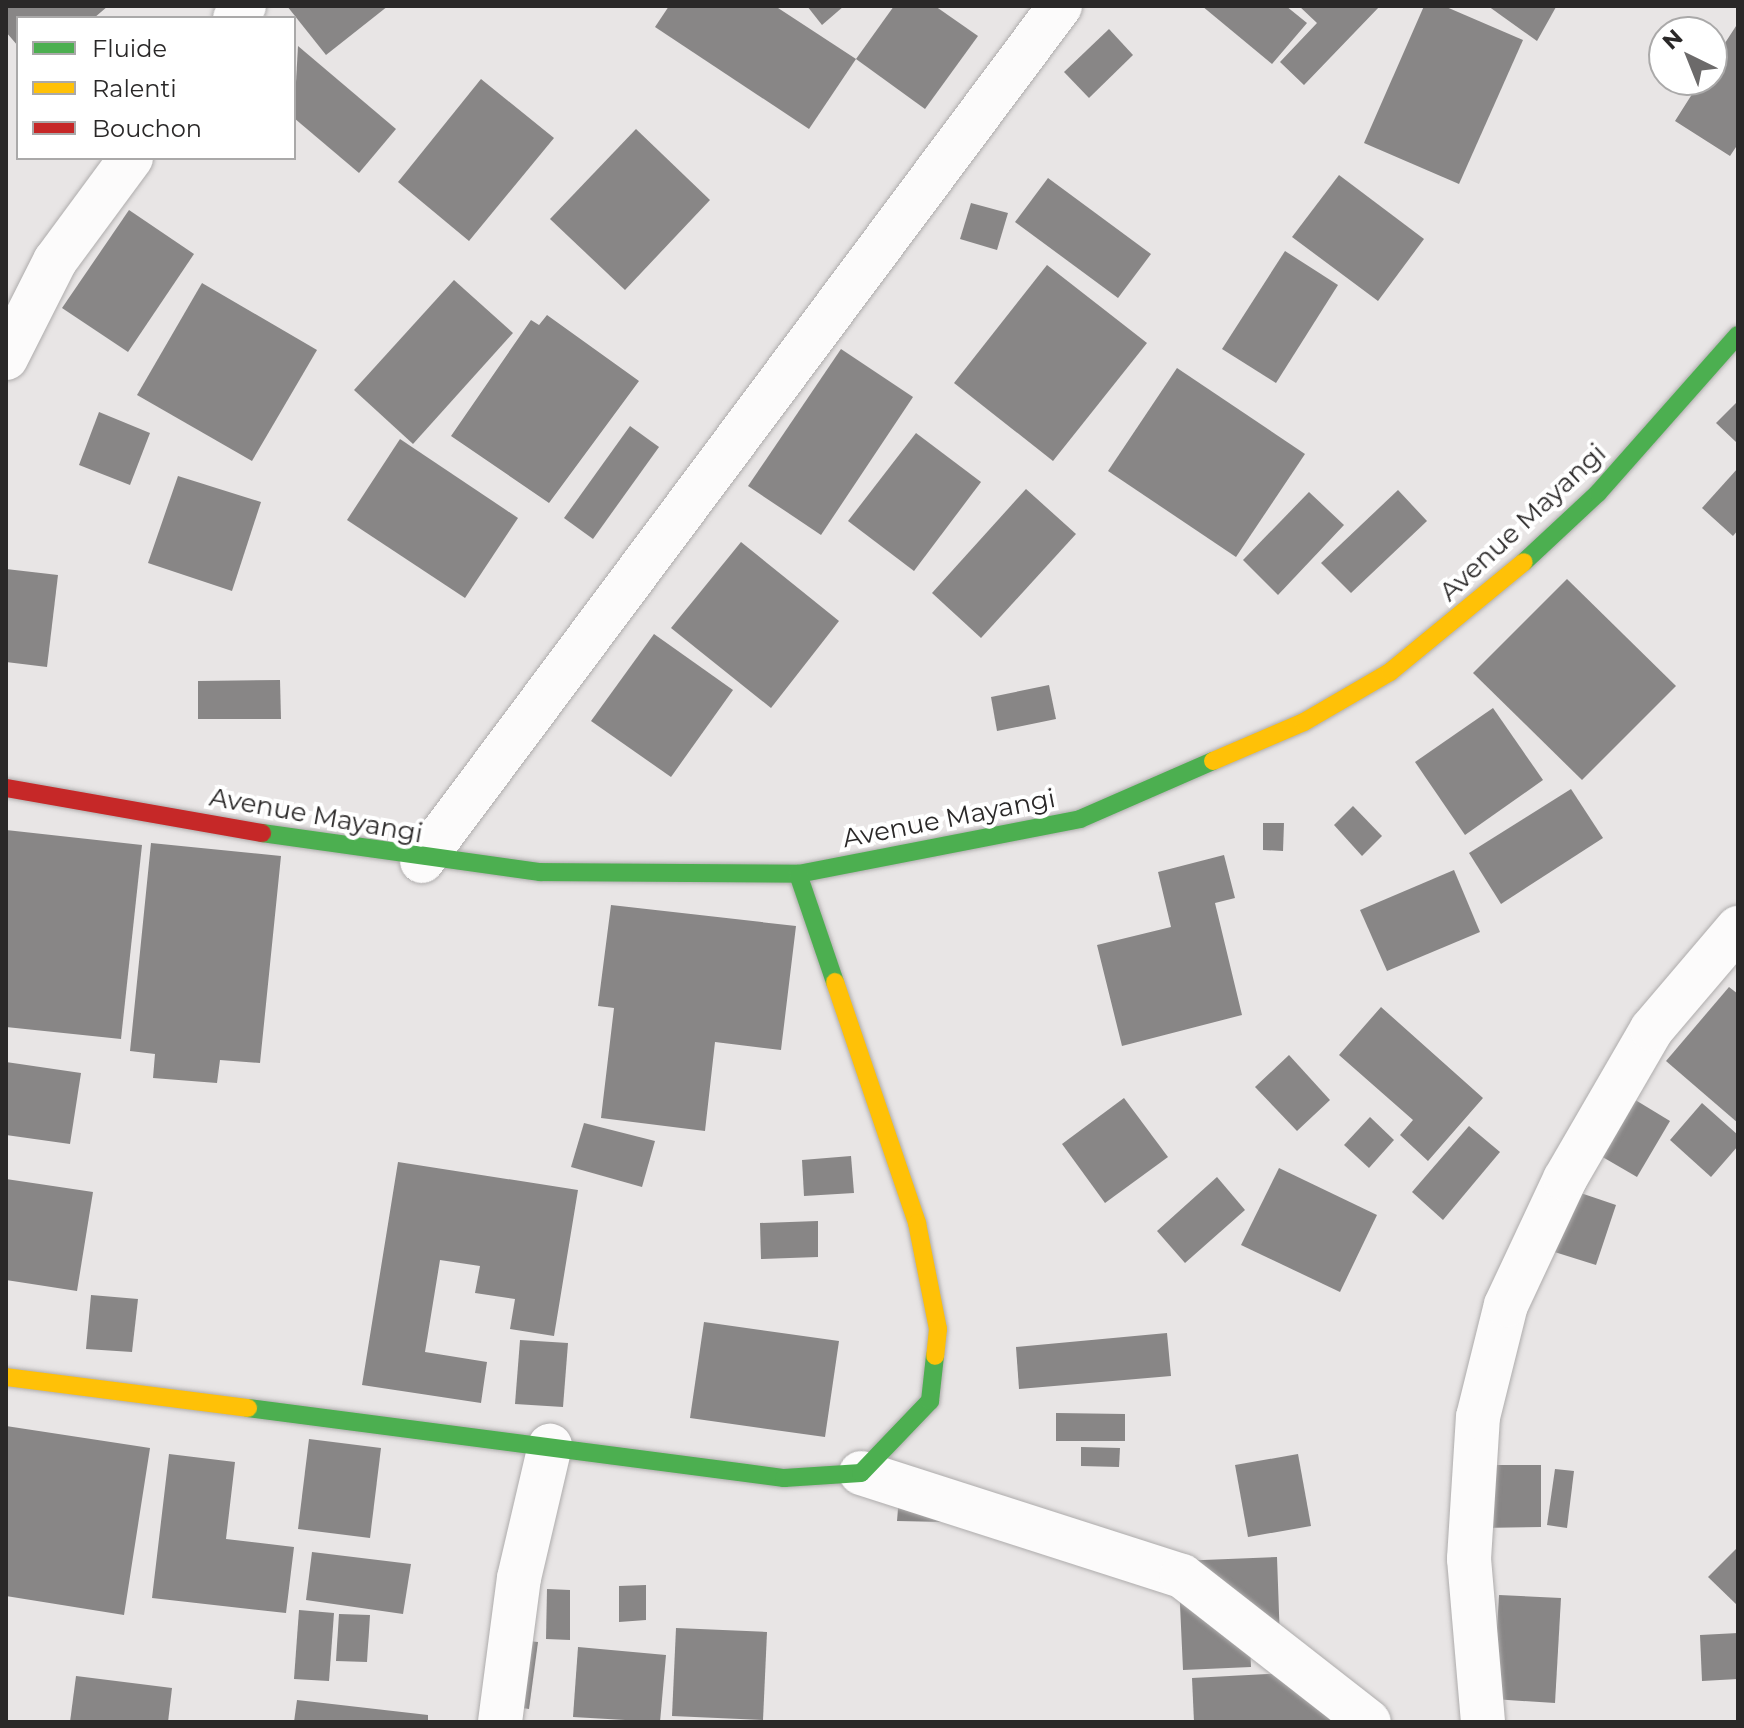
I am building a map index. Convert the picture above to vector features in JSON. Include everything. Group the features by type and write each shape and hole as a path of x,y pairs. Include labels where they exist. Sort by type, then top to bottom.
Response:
{"street":[{"path":"422,861 1060,6"},
{"path":"6,358 55,261 130,160"},
{"name":"Avenue Mayangi","path":"6,788 422,861 540,872 798,874 1080,819 1304,722 1390,672 1475,607 1598,493 1738,335"},
{"path":"798,874 917,1223 938,1329 930,1401 898,1442 861,1473"},
{"path":"1483,1722 1469,1559 1478,1417 1506,1305 1565,1179 1652,1029 1738,928"},
{"path":"6,1377 784,1478 861,1473 1182,1576 1369,1722"},
{"path":"500,1722 519,1578 550,1446"}],"building":[{"path":"6,6 108,6 96,16 16,16 16,44 6,32"},
{"path":"287,6 388,6 326,55"},
{"path":"669,6 775,6 856,59 809,129 655,27"},
{"path":"807,6 844,6 822,25"},
{"path":"894,6 935,6 978,36 925,109 856,59"},
{"path":"1202,6 1286,6 1307,23 1272,64"},
{"path":"1299,6 1380,6 1304,85 1280,62 1317,23"},
{"path":"1424,6 1444,6 1523,40 1459,184 1364,143"},
{"path":"1488,6 1554,6 1556,7 1537,41"},
{"path":"1738,23 1738,144 1730,156 1675,121 1691,96 1728,96 1728,38"},
{"path":"1109,29 1133,55 1089,98 1064,72"},
{"path":"298,46 396,129 359,173 296,120"},
{"path":"481,79 554,138 469,241 398,182"},
{"path":"636,129 710,200 625,290 550,219"},
{"path":"1339,175 1424,239 1378,301 1292,237"},
{"path":"1048,178 1151,254 1118,298 1015,222"},
{"path":"971,203 1008,213 997,250 960,239"},
{"path":"129,210 194,254 128,352 62,308"},
{"path":"1285,251 1338,285 1276,383 1222,349"},
{"path":"1047,265 1147,343 1053,461 954,383"},
{"path":"454,280 513,333 413,444 354,390"},
{"path":"202,283 317,350 252,461 137,395"},
{"path":"547,315 639,381 549,503 451,436 531,320 539,325"},
{"path":"841,349 913,397 821,535 748,486"},
{"path":"1177,368 1305,454 1236,557 1108,471"},
{"path":"1736,403 1738,405 1736,442 1716,423"},
{"path":"99,412 150,433 130,485 79,465"},
{"path":"630,426 659,447 593,539 564,518"},
{"path":"916,433 981,482 914,571 848,521"},
{"path":"400,439 518,518 465,598 347,520"},
{"path":"1738,468 1738,530 1733,536 1702,508"},
{"path":"178,476 261,502 232,591 148,563"},
{"path":"1026,489 1076,534 981,638 932,593"},
{"path":"1398,490 1427,521 1351,593 1321,563"},
{"path":"1309,492 1344,525 1278,595 1243,560"},
{"path":"741,542 839,621 771,708 671,628"},
{"path":"6,569 58,575 47,667 6,662"},
{"path":"1567,579 1676,686 1582,780 1473,673"},
{"path":"654,634 733,690 671,777 591,721"},
{"path":"280,680 281,719 198,719 198,681"},
{"path":"1049,685 1056,719 997,731 991,697"},
{"path":"1493,708 1543,780 1465,835 1415,762"},
{"path":"1571,789 1603,838 1501,904 1469,853"},
{"path":"1353,806 1382,836 1362,856 1334,825"},
{"path":"1263,823 1284,823 1283,851 1263,850"},
{"path":"6,830 142,845 121,1039 6,1027"},
{"path":"151,843 281,856 260,1063 220,1060 217,1083 153,1078 155,1054 130,1051"},
{"path":"1224,855 1235,898 1215,903 1242,1015 1122,1046 1097,945 1171,927 1158,872"},
{"path":"1454,870 1480,932 1387,971 1360,910"},
{"path":"611,905 796,926 781,1050 715,1042 705,1131 601,1118 614,1008 598,1006"},
{"path":"1729,987 1738,994 1738,1123 1666,1061"},
{"path":"1381,1007 1483,1098 1428,1161 1400,1135 1413,1120 1339,1055"},
{"path":"1289,1055 1330,1100 1297,1131 1255,1087"},
{"path":"6,1062 81,1073 70,1144 6,1135"},
{"path":"1609,1084 1670,1121 1637,1177 1575,1141"},
{"path":"1124,1098 1168,1157 1105,1203 1062,1144"},
{"path":"1702,1103 1738,1135 1738,1146 1711,1177 1670,1140"},
{"path":"1370,1117 1394,1140 1369,1168 1344,1145"},
{"path":"584,1123 655,1141 642,1187 571,1167"},
{"path":"1469,1126 1500,1152 1443,1220 1412,1192"},
{"path":"851,1156 854,1193 804,1196 802,1160"},
{"path":"398,1162 578,1190 554,1336 510,1329 515,1299 475,1293 480,1266 440,1260 425,1352 487,1362 481,1403 362,1385"},
{"path":"1279,1168 1377,1215 1340,1292 1241,1245"},
{"path":"1217,1177 1245,1210 1185,1263 1157,1231"},
{"path":"6,1179 93,1192 77,1291 6,1280"},
{"path":"1566,1188 1616,1205 1596,1265 1545,1249"},
{"path":"818,1221 818,1257 761,1259 760,1223"},
{"path":"91,1295 138,1299 132,1352 86,1349"},
{"path":"704,1322 839,1341 825,1437 690,1418"},
{"path":"1167,1333 1171,1376 1019,1389 1016,1347"},
{"path":"520,1340 568,1343 563,1407 515,1404"},
{"path":"1056,1413 1125,1414 1125,1441 1056,1441"},
{"path":"6,1426 150,1448 124,1615 6,1596"},
{"path":"309,1439 381,1448 370,1538 298,1529"},
{"path":"1081,1447 1120,1448 1119,1467 1081,1466"},
{"path":"169,1454 235,1462 226,1539 294,1547 286,1613 152,1598"},
{"path":"1298,1454 1311,1526 1248,1537 1235,1465"},
{"path":"1478,1465 1541,1465 1541,1527 1479,1528"},
{"path":"1555,1469 1574,1471 1567,1528 1547,1525"},
{"path":"899,1497 945,1522 897,1521"},
{"path":"1738,1547 1738,1606 1708,1577"},
{"path":"312,1552 411,1564 403,1614 306,1600"},
{"path":"1277,1557 1280,1641 1250,1641 1251,1667 1183,1670 1178,1561"},
{"path":"646,1585 646,1620 619,1622 619,1586"},
{"path":"547,1589 570,1590 570,1640 546,1639"},
{"path":"1499,1595 1561,1598 1555,1703 1493,1699"},
{"path":"299,1610 334,1613 329,1681 294,1679"},
{"path":"339,1614 370,1615 367,1662 336,1661"},
{"path":"676,1628 767,1632 763,1720 672,1716"},
{"path":"1738,1633 1738,1679 1702,1681 1700,1635"},
{"path":"519,1640 538,1642 529,1709 510,1706"},
{"path":"578,1647 666,1655 660,1722 573,1717"},
{"path":"1327,1671 1330,1722 1194,1722 1192,1678"},
{"path":"76,1676 172,1688 168,1722 70,1722"},
{"path":"297,1700 428,1715 428,1722 294,1722"}],"traffic: fast":[{"path":"1524,562 1598,493 1738,335"},
{"path":"262,833 540,872 798,874 1080,819 1213,761"},
{"path":"798,874 835,982"},
{"path":"248,1408 784,1478 861,1473 930,1401 935,1356"}],"traffic: slow":[{"path":"1213,761 1304,722 1390,672 1524,562"},
{"path":"835,982 917,1223 938,1329 935,1356"},
{"path":"6,1377 248,1408"}],"traffic: jam":[{"path":"6,788 262,833"}]}
